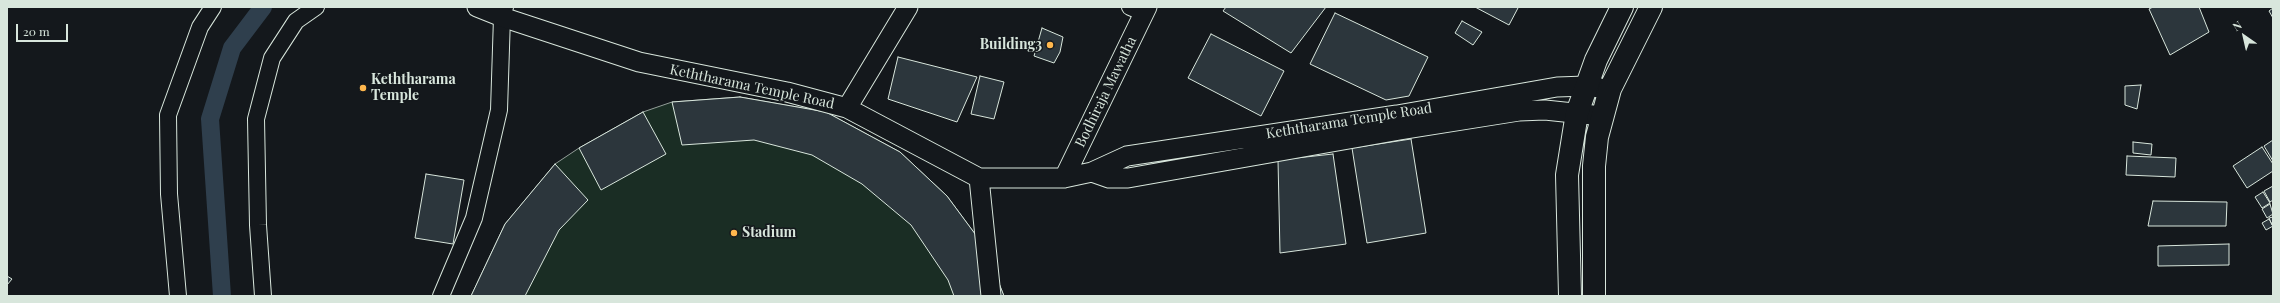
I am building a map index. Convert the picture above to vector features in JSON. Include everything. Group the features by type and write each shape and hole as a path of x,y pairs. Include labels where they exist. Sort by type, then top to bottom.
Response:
{"highway":[{"path":"1570,296 1567,175 1577,113 1586,86 1622,7"},
{"path":"1594,296 1594,166 1602,116 1610,89 1651,7"}],"street":[{"path":"178,296 169,194 168,114 200,27 213,7"},
{"path":"263,296 258,225 256,119 272,58 296,21 316,7"},
{"name":"Keththarama Temple Road","path":"477,7 503,12 639,62 787,92 847,108 979,178 1064,178 1092,172 1127,156 1223,141 1398,122 1545,110 1602,116"},
{"path":"847,108 908,7"},
{"name":"Bodhiraja Mawatha","path":"1064,178 1140,9"},
{"path":"441,296 474,218 499,110 503,12"},
{"name":"Keththarama Temple Road","path":"1092,172 1109,178 1128,178 1223,162 1557,87 1586,86 1610,89"},
{"path":"1223,141 1223,162"},
{"path":"979,178 991,296"}],"green space":[{"path":"740,97 826,112 900,152 947,196 984,246 1004,296 471,296 505,224 555,164 579,148 643,112 672,102"}],"building":[{"path":"1226,7 1326,7 1291,53 1223,11"},
{"path":"1475,7 1516,7 1518,8 1509,25"},
{"path":"2153,7 2199,7 2209,32 2170,55 2149,9"},
{"path":"2273,8 2273,18 2269,11"},
{"path":"1335,13 1428,57 1409,96 1386,100 1310,64"},
{"path":"1462,21 1482,32 1473,45 1455,33"},
{"name":"Building3","path":"1042,28 1063,37 1060,52 1054,63 1034,56"},
{"path":"1211,34 1284,71 1261,116 1188,78"},
{"path":"898,57 977,77 957,122 888,99"},
{"path":"980,76 1004,82 994,119 971,114"},
{"path":"2141,85 2137,109 2125,105 2125,86"},
{"path":"740,97 826,112 900,152 947,196 984,246 1004,296 954,296 948,280 911,225 862,184 812,155 754,140 682,145 672,102"},
{"path":"643,112 666,154 601,190 579,148"},
{"path":"1411,139 1426,233 1367,243 1352,148"},
{"path":"2273,140 2273,161 2264,146"},
{"path":"2133,142 2152,144 2151,155 2133,153"},
{"path":"2262,147 2273,164 2273,171 2247,188 2233,166"},
{"path":"1333,154 1346,244 1280,253 1278,160"},
{"path":"2127,156 2176,158 2175,177 2126,175"},
{"path":"555,164 588,200 559,230 525,296 471,296 505,224"},
{"path":"426,174 464,180 453,244 415,238"},
{"path":"2273,186 2273,200 2270,202 2264,191"},
{"path":"2263,192 2270,203 2262,208 2255,197"},
{"path":"2153,201 2227,202 2226,226 2148,226"},
{"path":"2270,204 2273,214 2267,218 2262,209"},
{"path":"2273,217 2273,224 2272,225 2269,218"},
{"path":"2269,219 2273,226 2266,230 2262,223"},
{"path":"2229,244 2229,265 2158,266 2158,246"},
{"path":"7,276 12,279 7,285"}],"waterway":[{"path":"222,296 210,119 232,48 263,7"}],"place":[{"name":"Building3","path":"1050,45"},
{"name":"Keththarama Temple","path":"363,88"},
{"name":"Stadium","path":"734,233"}]}
